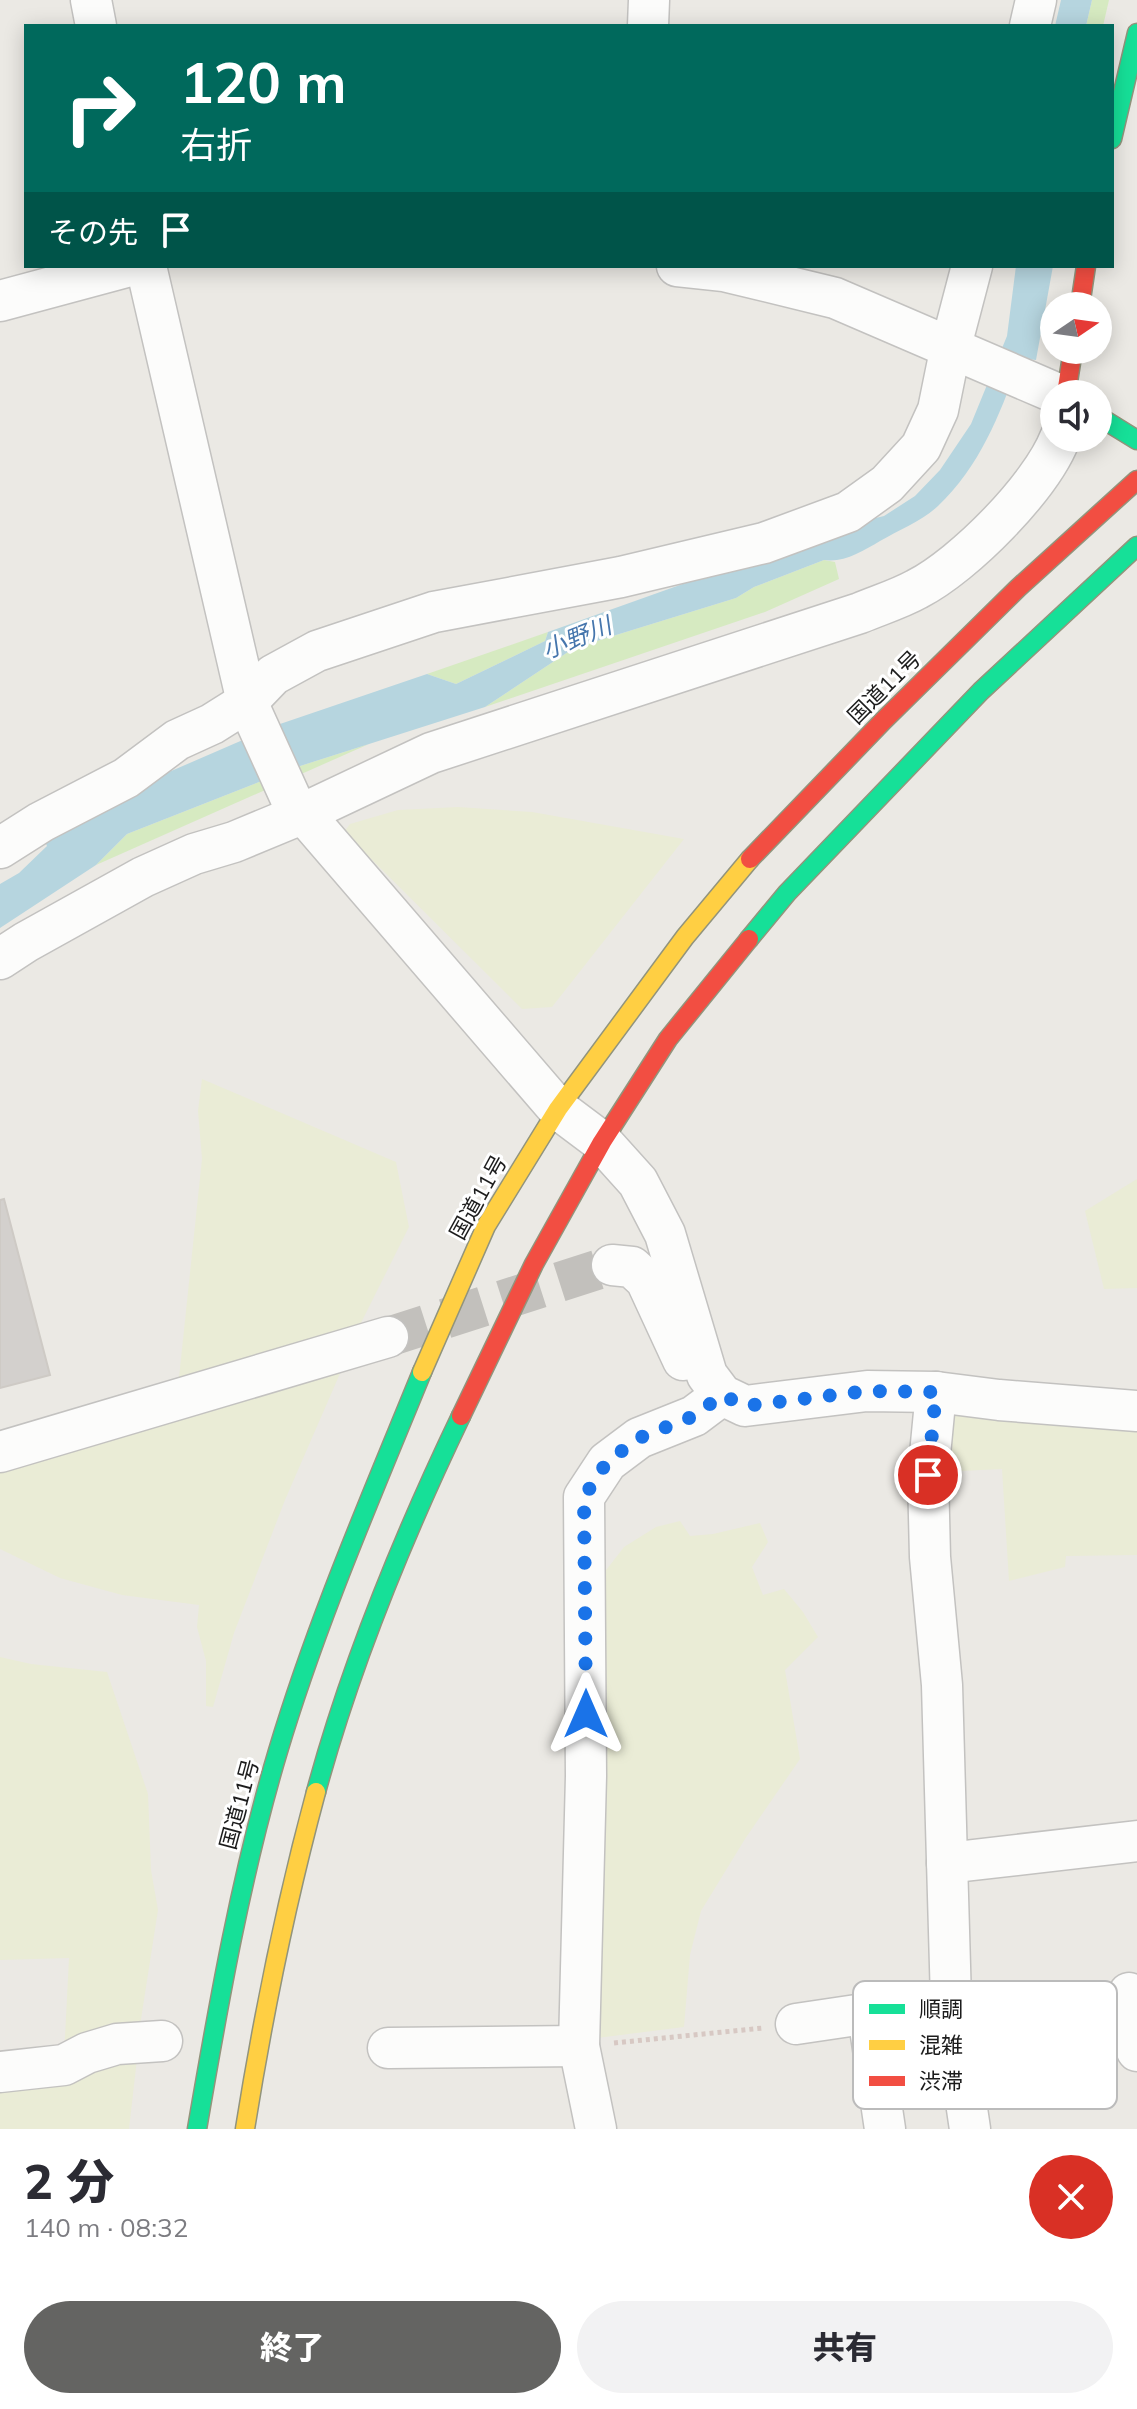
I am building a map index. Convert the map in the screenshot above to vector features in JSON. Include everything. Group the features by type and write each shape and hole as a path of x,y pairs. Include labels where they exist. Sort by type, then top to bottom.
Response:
{"main road":[{"path":"1114,131 1137,33"},
{"path":"1082,292 1086,268"},
{"path":"1112,425 1137,440"},
{"name":"国道11号","path":"197,2129 225,1963 278,1750 317,1633 448,1309 486,1226 558,1109 685,937 745,865 995,610 1137,480"},
{"path":"245,2129 266,2006 297,1862 323,1767 361,1655 417,1507 534,1264 602,1142 668,1039 720,971 787,893 981,691 1137,546"}],"street":[{"path":"91,0 96,24"},
{"path":"648,24 649,0"},
{"path":"1030,24 1036,0"},
{"path":"0,301 123,268"},
{"path":"146,268 251,713 298,806 558,1109 602,1142 638,1182 665,1234 714,1385"},
{"path":"696,268 724,271 835,298 1040,385"},
{"path":"0,848 41,822 126,778 177,740 212,724 251,713 273,675 317,651 434,612 650,570 764,543 848,512 887,484 921,447 938,410 956,348 972,268"},
{"path":"0,959 143,877 194,854 234,842 298,806 431,753 860,613 918,589 964,556 1023,496 1054,452"},
{"path":"612,1265 632,1267 646,1280 687,1367 745,1406 867,1391 936,1392 1137,1411"},
{"path":"0,1452 388,1337"},
{"path":"596,2129 579,2046 586,1776 584,1497 607,1462 639,1438 694,1416 714,1385"},
{"path":"936,1392 928,1475 930,1557 942,1685 950,1981"},
{"path":"947,1863 1137,1841"},
{"path":"1121,1994 1137,2051"},
{"path":"796,2024 853,2017"},
{"path":"0,2072 64,2065 87,2053 117,2044 162,2041"},
{"path":"388,2048 579,2046"},
{"path":"882,2109 885,2129"},
{"path":"967,2109 970,2129"}],"path":[{"path":"579,2046 796,2024"}],"green space":[{"path":"1092,0 1109,0 1103,24 1086,24"},
{"path":"824,560 835,562 839,579 765,612 485,707 574,648 736,598 754,587"},
{"path":"548,632 545,641 456,684 427,674"},
{"path":"369,744 96,865 127,834 297,767"},
{"path":"458,807 532,812 684,839 552,1007 522,1009 344,832 350,824 398,810"},
{"path":"202,1079 396,1162 409,1227 357,1331 178,1387 202,1159 198,1111"},
{"path":"1137,1179 1137,1288 1104,1289 1085,1211"},
{"path":"345,1362 285,1500 234,1633 213,1707 206,1706 206,1661 197,1627 199,1605 122,1595 60,1578 0,1549 0,1471"},
{"path":"956,1415 1137,1425 1137,1555 1066,1556 1065,1567 1009,1581 1002,1469 940,1472 947,1422"},
{"path":"680,1521 690,1536 760,1523 768,1542 752,1567 763,1595 784,1589 818,1637 785,1670 800,1759 745,1839 701,1911 690,1955 684,2027 589,2039 593,1587 624,1547 656,1527"},
{"path":"0,1657 31,1664 107,1672 148,1794 151,1870 158,1910 139,2032 64,2057 69,1958 0,1960"},
{"path":"138,2050 129,2129 0,2129 0,2084"}],"water":[{"path":"1061,0 1092,0 1086,24 1055,24"},
{"name":"小野川","path":"1016,268 1053,268 1048,292 1040,292 1040,338 1036,360 1020,358 997,418 978,455 953,490 925,516 853,555 839,560 824,560 754,587 736,598 574,648 485,707 297,767 127,834 96,865 0,928 0,884 19,873 47,846 43,837 155,778 280,724 427,674 456,684 545,641 548,632 851,524 884,516 915,496 940,470 971,424 1007,336"}],"building":[{"path":"4,1199 50,1375 0,1388 0,1200"}],"tunnel":[{"path":"388,1337 612,1265"}],"traffic: fast":[{"path":"1114,131 1137,33"},
{"path":"1112,425 1137,440"},
{"path":"749,939 787,893 981,691 1137,546"},
{"path":"197,2129 242,1891 278,1751 327,1607 422,1372"},
{"path":"316,1792 345,1696 380,1601 461,1416"}],"traffic: slow":[{"path":"422,1372 486,1226 558,1109 685,937 750,859"},
{"path":"245,2129 276,1960 316,1792"}],"traffic: jam":[{"path":"1082,292 1086,268"},
{"path":"1068,380 1071,364"},
{"path":"750,859 884,720 1018,588 1137,480"},
{"path":"461,1416 534,1264 602,1142 668,1039 749,939"}],"route":[{"path":"586,1714 584,1497 607,1462 639,1438 694,1416 722,1395 745,1406 867,1391 936,1392 928,1475"}]}
